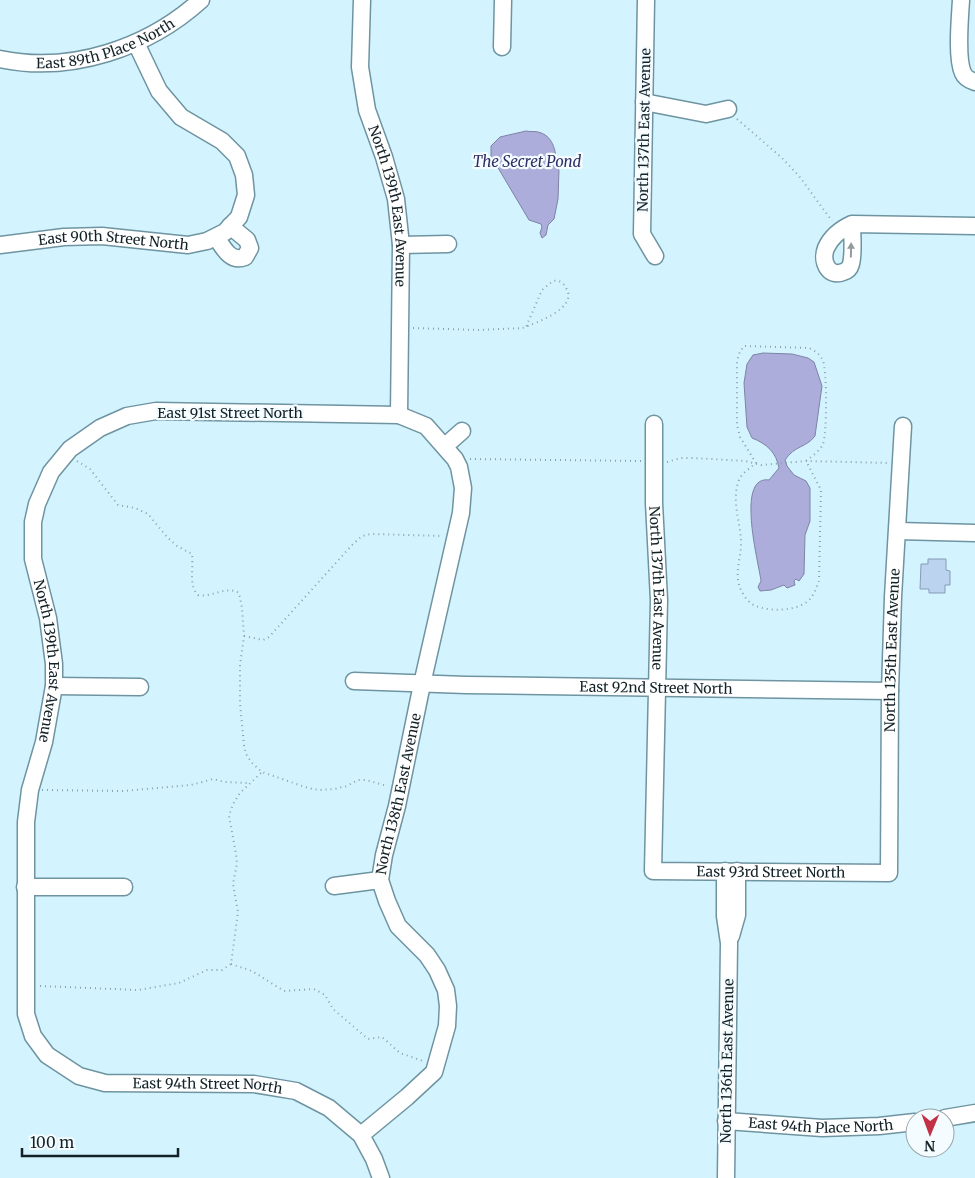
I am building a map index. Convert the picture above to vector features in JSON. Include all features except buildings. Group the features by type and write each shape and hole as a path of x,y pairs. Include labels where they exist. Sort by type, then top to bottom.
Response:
{"street":[{"name":"East 89th Place North","path":"0,59 38,63 102,55 136,43 170,25 201,0"},
{"name":"North 139th East Avenue","path":"362,0 360,68 367,110 384,157 396,199 401,245 399,415"},
{"path":"502,47 503,0"},
{"name":"North 137th East Avenue","path":"646,0 642,234 655,256"},
{"path":"961,0 960,61 962,71 970,80"},
{"name":"East 90th Street North","path":"0,245 64,237 102,236 188,245 207,241 224,232 239,216 246,195 244,175 237,156 222,141 182,118 159,92 136,43"},
{"path":"644,102 706,114 728,109"},
{"path":"845,228 975,226"},
{"path":"401,245 448,244"},
{"name":"East 91st Street North","path":"66,452 100,428 127,416 156,412 399,415"},
{"path":"399,415 426,426 450,453 462,431"},
{"name":"North 137th East Avenue","path":"653,871 659,600 654,503 654,424"},
{"name":"North 135th East Avenue","path":"889,873 890,691 903,426"},
{"name":"North 139th East Avenue","path":"47,1056 33,1036 26,1014 25,985 25,837 30,790 44,742 54,686 52,642 45,604 33,559 32,540 33,522 40,496 51,472 66,452"},
{"name":"North 138th East Avenue","path":"360,1135 408,1097 434,1072 447,1026 448,1006 446,990 437,970 428,955 398,926 380,880 461,513 463,488 459,467 450,453"},
{"path":"898,531 975,533"},
{"name":"East 92nd Street North","path":"354,681 422,684 890,691"},
{"path":"54,686 140,687"},
{"name":"East 93rd Street North","path":"653,871 889,873"},
{"name":"North 136th East Avenue","path":"726,1178 729,943 737,915 731,871"},
{"path":"334,886 380,880"},
{"path":"26,887 124,887"},
{"name":"East 94th Street North","path":"47,1056 79,1076 105,1083 254,1084 296,1091 329,1108 360,1135"},
{"path":"955,1116 975,1113"},
{"name":"East 94th Place North","path":"726,1121 822,1128 905,1123"},
{"path":"360,1135 374,1159 381,1178"}],"path":[{"path":"728,109 799,176 845,228"},
{"path":"400,328 519,329 526,327 562,309 569,296 564,284 560,281 553,281 545,287 540,294 526,327"},
{"path":"756,463 740,436 737,425 737,361 740,351 745,346 753,345 809,348 818,352 823,361 825,374 825,432 823,444 806,461"},
{"path":"66,452 90,469 118,505 135,508 148,514 167,537 177,546 192,554 192,583 194,590 198,594 209,595 228,590 235,590 239,593 244,636 239,685 244,745 246,754 251,762 262,772 308,788 319,790 334,789 347,786 358,780 366,780 400,790"},
{"path":"450,453 645,461 654,463 694,458 745,460 761,465 806,461 902,463"},
{"path":"756,463 738,481 736,490 737,516 741,539 737,580 748,601 755,606 784,609 795,607 808,601 819,581 821,490 806,461"},
{"path":"244,636 263,640 270,636 362,536 371,534 423,534 456,537"},
{"path":"25,985 138,990 179,983 207,970 222,970 231,964 238,912 233,884 237,863 229,816 233,804 250,783 262,772"},
{"path":"30,790 123,791 191,785 213,779 225,782 250,783"},
{"path":"231,964 252,971 284,990 314,989 325,994 333,1008 368,1039 382,1037 400,1053 437,1065"}],"water":[{"name":"The Secret Pond","path":"526,131 538,132 548,137 554,146 557,168 559,170 558,199 554,219 548,225 546,235 542,238 540,233 541,224 529,220 491,156 491,146 500,137"},
{"path":"763,353 792,354 808,358 814,362 822,386 815,436 785,460 794,475 806,481 810,488 810,521 805,535 804,574 799,581 796,579 794,581 795,585 787,588 784,585 771,590 760,591 758,587 761,581 751,522 753,491 759,482 769,480 779,468 773,453 762,443 752,438 747,427 744,383 747,364 753,355"}]}
